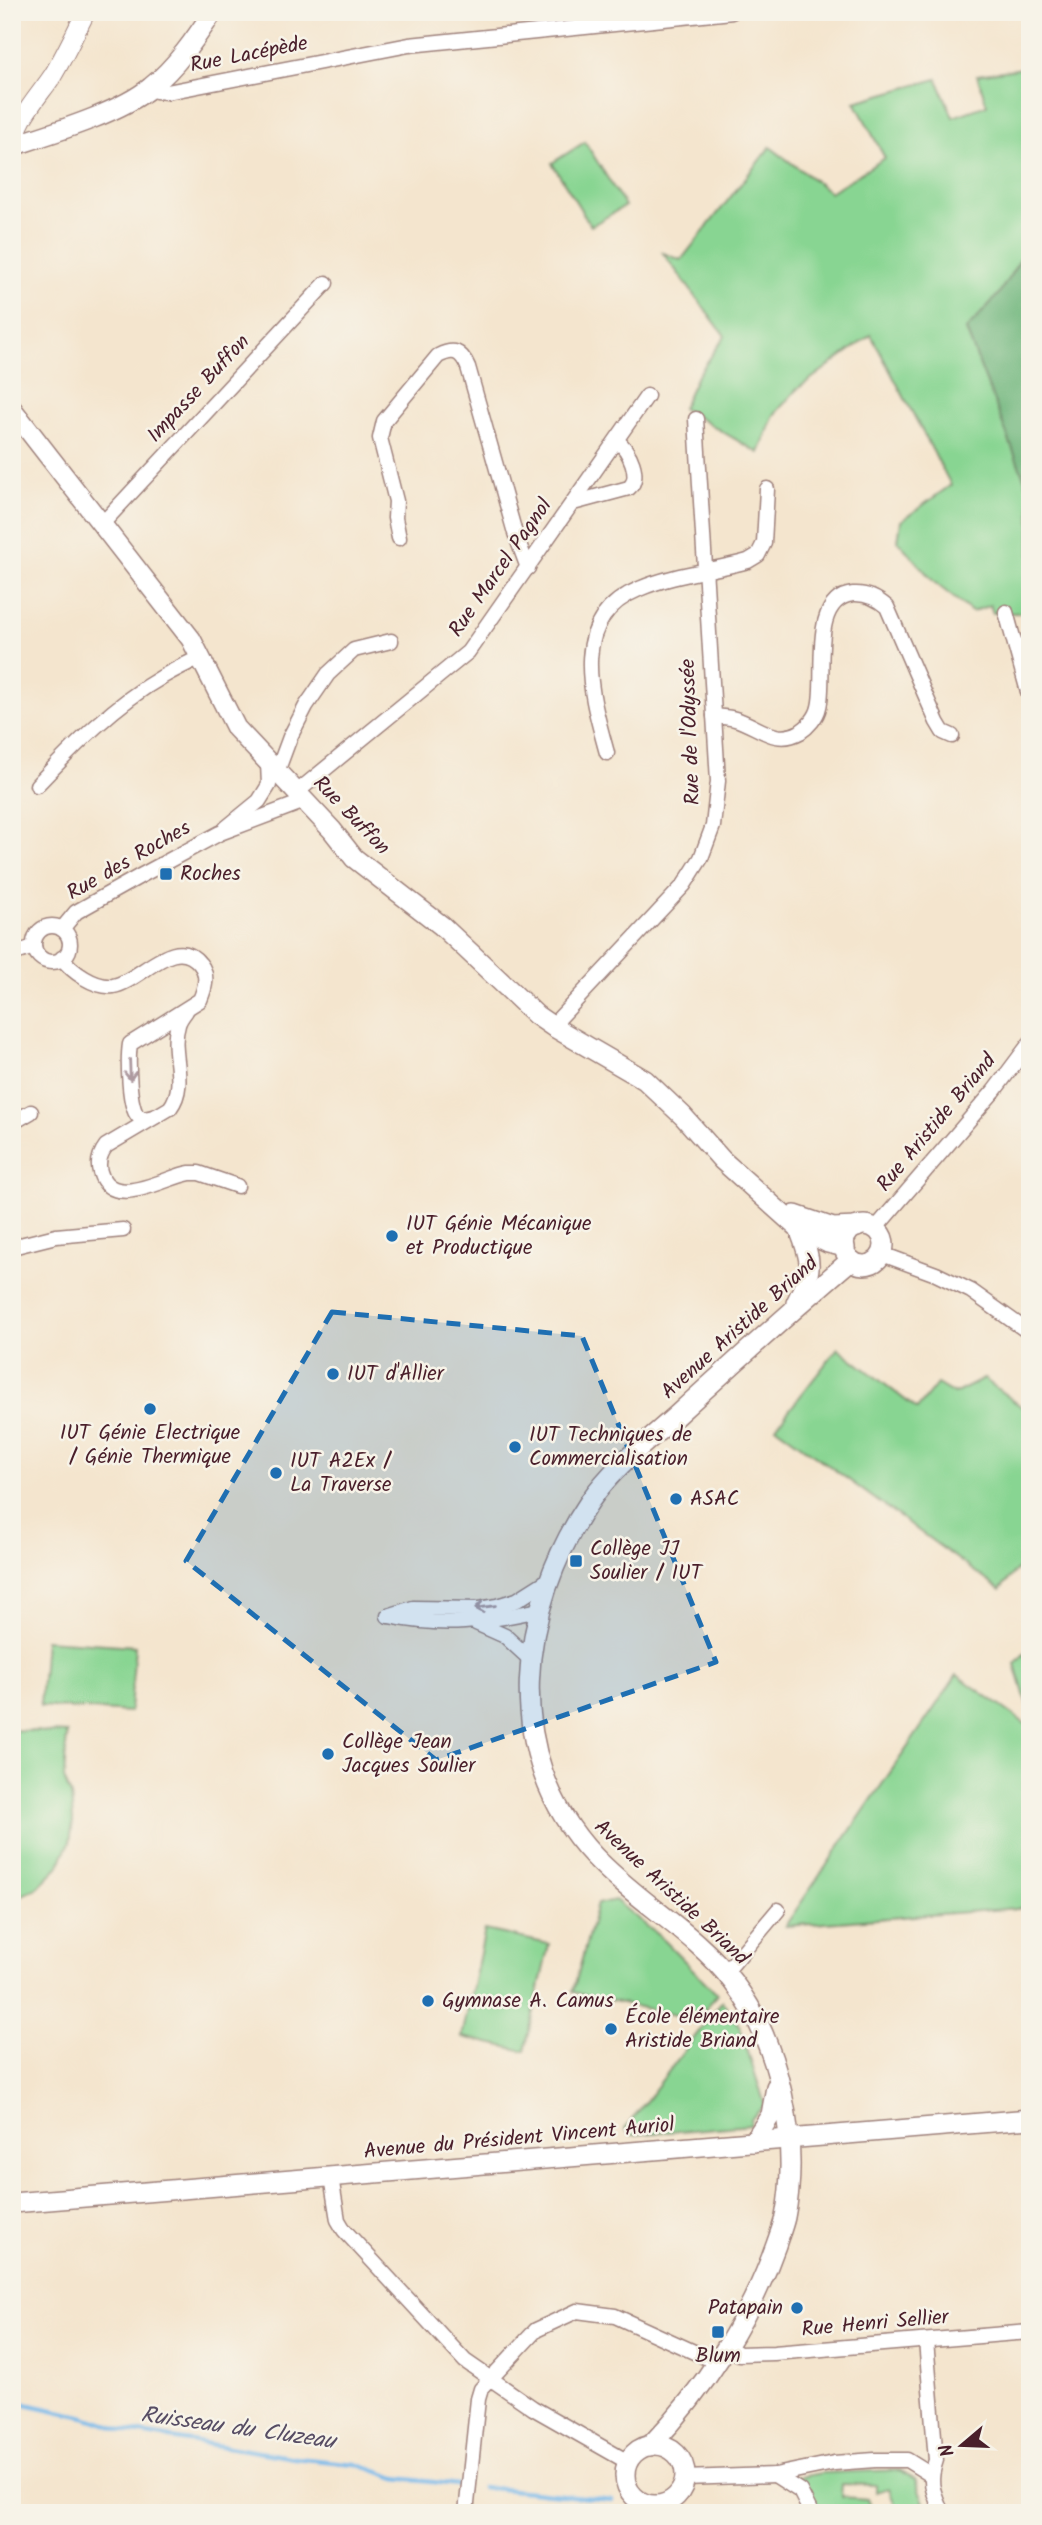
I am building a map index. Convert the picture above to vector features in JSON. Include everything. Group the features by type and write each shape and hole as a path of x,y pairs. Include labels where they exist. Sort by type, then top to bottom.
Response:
{"main road":[{"path":"13,146 123,105 151,88 175,63 214,12"},
{"name":"Rue Buffon","path":"12,408 191,639 236,728 354,858 442,926 536,1015 645,1080 683,1116 722,1160 799,1228 848,1253"},
{"name":"Rue Buffon","path":"772,1204 805,1220 833,1228 867,1228"},
{"path":"794,1307 806,1282 810,1257 799,1228"},
{"path":"867,1228 884,1243 882,1254 874,1262 856,1263 848,1253 848,1235 867,1228"},
{"name":"Avenue Aristide Briand","path":"650,2446 672,2423 721,2354 758,2288 785,2218 789,2139 782,2089 754,2014 725,1973 706,1952 596,1859 561,1812 542,1768 530,1718 531,1660 539,1610 547,1581 571,1532 592,1498 618,1468 794,1307 848,1253"},
{"path":"753,2142 771,2115 775,2102 772,2058"},
{"name":"Avenue du Président Vincent Auriol","path":"12,2203 1030,2119"},
{"path":"672,2423 675,2454"},
{"path":"626,2485 639,2501 654,2509 677,2496 684,2478 681,2461 667,2448 650,2446 641,2449 625,2469 626,2513"}],"street":[{"path":"13,146 22,118 53,74 86,12"},
{"name":"Rue Lacépède","path":"151,88 167,92 409,45 733,12"},
{"name":"Impasse Buffon","path":"103,524 326,283"},
{"path":"399,538 395,518 396,501 380,438 384,421 438,356 456,351 462,355 468,367 527,568"},
{"name":"Rue Marcel Pagnol","path":"301,797 468,652 647,396"},
{"name":"Rue de l'Odyssée","path":"552,1026 684,886 701,858 713,826 718,781 696,419"},
{"path":"573,503 629,488 634,484 636,477 626,447 617,441"},
{"path":"607,753 592,699 590,650 595,630 604,613 622,597 640,588 748,562 758,555 764,543 767,489"},
{"path":"713,716 734,718 773,737 786,737 800,732 811,723 819,708 827,612 835,602 848,595 861,593 877,598 887,607 937,723 943,732 953,736"},
{"path":"1006,611 1030,699"},
{"name":"Rue des Roches","path":"220,833 259,801 306,706 328,674 355,649 391,640"},
{"path":"37,785 71,750 122,706 160,678 201,657"},
{"name":"Rue des Roches","path":"62,929 76,912 94,900 220,833 301,797"},
{"path":"51,926 62,929 69,938 66,954 56,961 40,957 34,947 36,935 40,930 51,926"},
{"path":"12,954 34,947"},
{"path":"62,958 95,984 121,984 169,955 180,953 191,956 201,965 206,976 200,1000 130,1044 131,1107 124,1134"},
{"path":"187,1010 176,1033 179,1090 177,1099 170,1108 106,1146 99,1157 101,1175 104,1181 114,1188 130,1191 190,1172 237,1186"},
{"name":"Rue Aristide Briand","path":"867,1228 994,1091 1030,1043"},
{"path":"131,1107 139,1117 145,1119 156,1116"},
{"path":"12,1123 31,1112"},
{"path":"12,1247 56,1236 123,1230"},
{"path":"882,1254 936,1274 971,1291 1030,1333"},
{"path":"539,1610 475,1623 412,1621 388,1616 414,1608 479,1609 497,1606 517,1600 547,1581"},
{"path":"475,1623 505,1636 531,1660"},
{"path":"725,1973 778,1910"},
{"path":"331,2177 338,2221 344,2230 464,2361 533,2408 628,2462"},
{"name":"Rue Henri Sellier","path":"466,2513 481,2389 536,2330 577,2311 615,2316 721,2354 775,2353 1030,2332"},
{"path":"926,2341 936,2460 931,2475 931,2487 942,2513"},
{"path":"684,2478 775,2476 834,2463 874,2460 907,2460 931,2475"},
{"path":"775,2476 800,2491 811,2513"}],"highlighted area":[{"path":"332,1312 582,1336 716,1662 436,1760 186,1561"}],"green space":[{"path":"1030,67 1030,244 998,295 966,330 1030,493 1030,613 993,613 990,605 972,612 934,582 898,541 901,521 951,485 871,335 796,390 774,415 759,453 682,408 696,378 725,336 663,253 681,260 770,147 830,192 885,158 855,102 937,79 953,117 987,105 977,75"},
{"path":"585,142 625,206 591,226 552,163"},
{"path":"1030,244 1030,493 966,330 998,295"},
{"path":"838,1348 917,1409 937,1384 954,1394 984,1379 1030,1413 1030,1554 1000,1590 776,1427"},
{"path":"45,1640 135,1646 130,1712 40,1706"},
{"path":"1030,1647 1030,1714 1015,1664"},
{"path":"957,1675 1030,1727 1030,1907 785,1926"},
{"path":"12,1730 67,1733 64,1779 71,1795 73,1821 70,1842 58,1867 37,1888 12,1900"},
{"path":"615,1900 665,1941 717,1994 697,2020 573,1992 597,1904"},
{"path":"485,1930 549,1944 525,2051 462,2037"},
{"path":"722,2001 740,2027 765,2105 751,2119 751,2125 631,2135 625,2129"},
{"path":"900,2470 915,2479 928,2513 897,2513 889,2488 876,2492 876,2485 842,2484 841,2497 868,2499 871,2507 854,2513 826,2513 794,2478 822,2473"}],"waterway":[{"name":"Ruisseau du Cluzeau","path":"12,2401 85,2417 122,2430 295,2458 356,2464 396,2478 459,2485"},
{"name":"Ruisseau du Cluzeau","path":"482,2487 612,2500"}],"place":[{"name":"Roches","path":"166,874"},
{"name":"IUT Génie Mécanique et Productique","path":"392,1236"},
{"name":"IUT d'Allier","path":"333,1374"},
{"name":"IUT Génie Electrique / Génie Thermique","path":"150,1409"},
{"name":"IUT Techniques de Commercialisation","path":"515,1447"},
{"name":"IUT A2Ex / La Traverse","path":"276,1473"},
{"name":"ASAC","path":"676,1499"},
{"name":"Collège JJ Soulier / IUT","path":"576,1561"},
{"name":"Collège Jean Jacques Soulier","path":"328,1754"},
{"name":"Gymnase A. Camus","path":"428,2001"},
{"name":"École élémentaire Aristide Briand","path":"611,2029"},
{"name":"Patapain","path":"797,2308"},
{"name":"Blum","path":"718,2332"}]}
